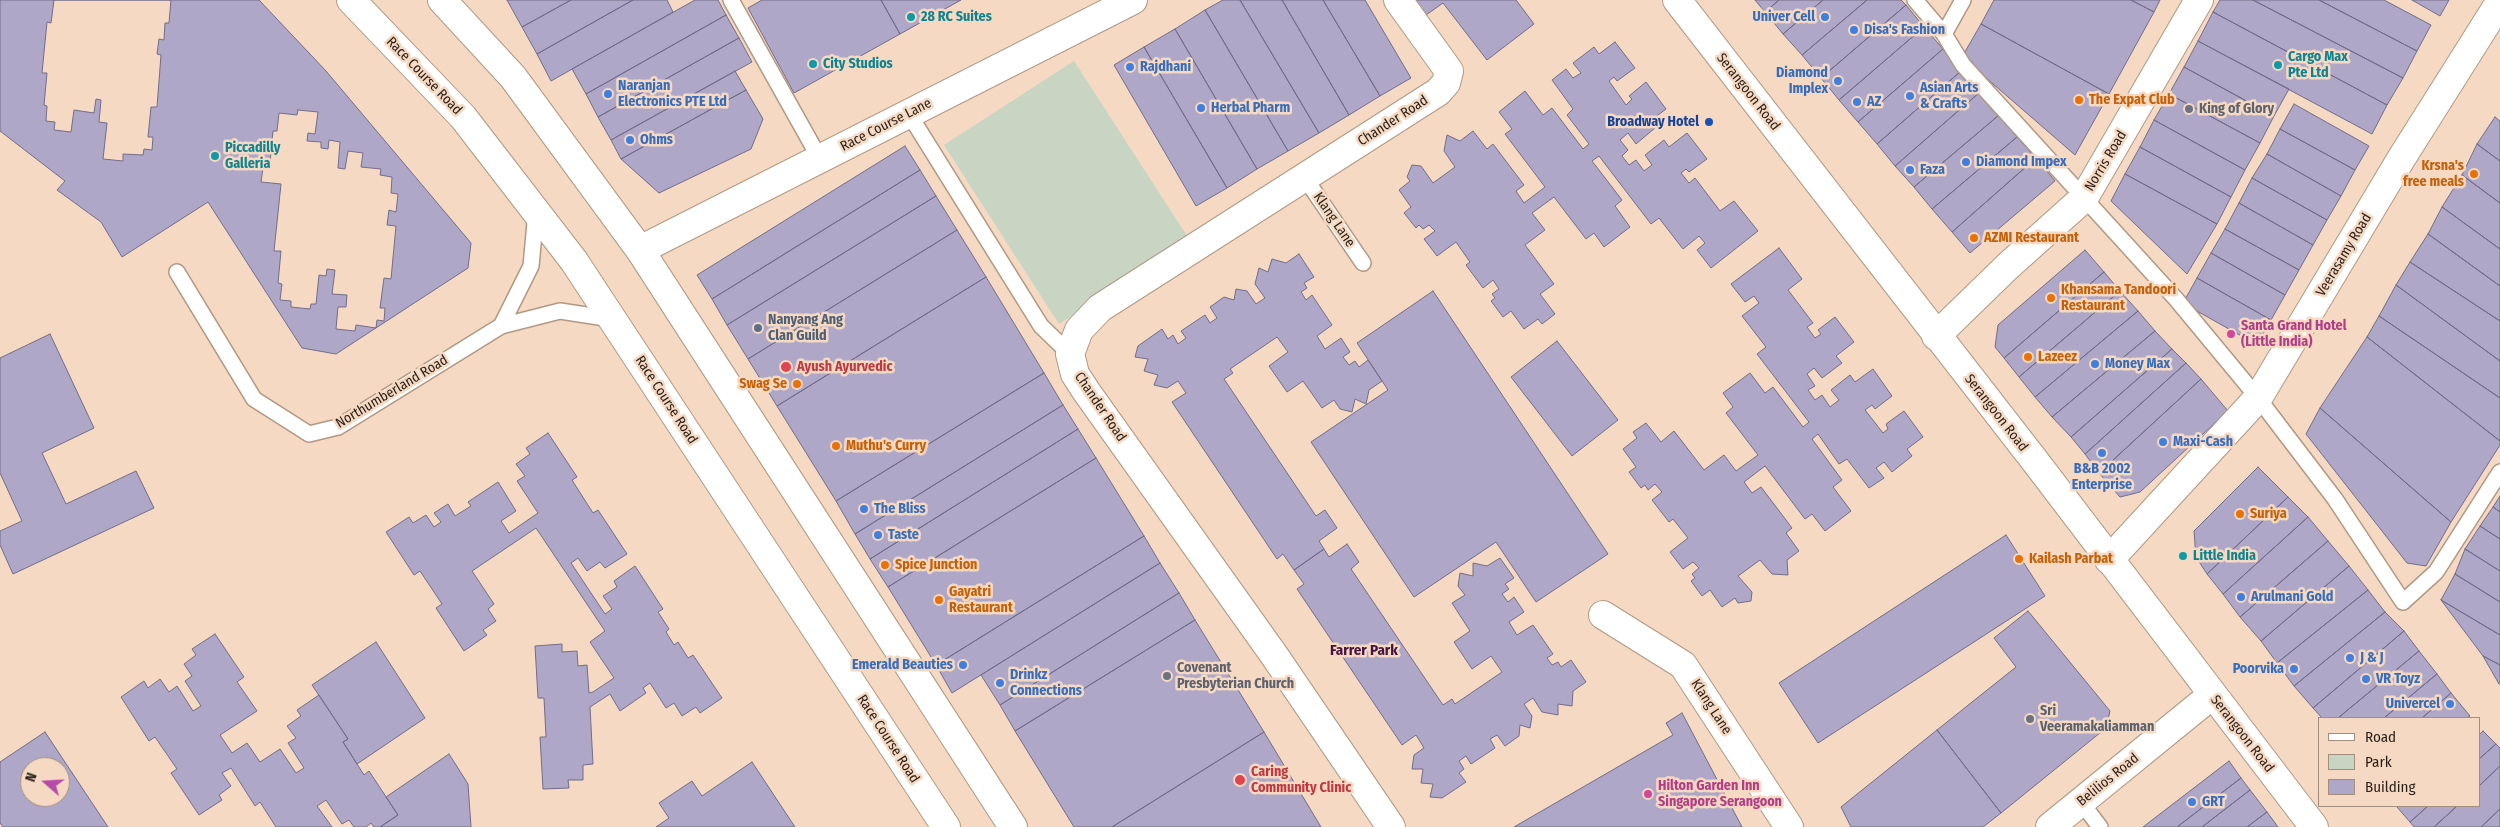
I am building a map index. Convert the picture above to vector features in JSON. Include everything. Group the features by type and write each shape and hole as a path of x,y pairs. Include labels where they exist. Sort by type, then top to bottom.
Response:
{"street":[{"name":"Race Course Road","path":"351,0 463,117 574,261 946,827"},
{"path":"442,0 513,77 640,250 1013,827"},
{"name":"Chander Road","path":"1391,827 1274,655 1086,391 1075,374 1070,354 1079,330 1100,308 1438,92 1446,83 1449,70 1398,0"},
{"name":"Serangoon Road","path":"1677,0 2314,827"},
{"name":"Norris Road","path":"1936,336 2008,266 2084,198 2199,0"},
{"name":"Race Course Lane","path":"640,250 1125,2"},
{"name":"Veerasamy Road","path":"2109,560 2258,398 2401,158 2500,2"},
{"name":"Klang Lane","path":"1604,616 1683,664 1789,827"},
{"name":"Belilios Road","path":"2050,827 2212,695"}],"lane":[{"path":"731,0 820,159"},
{"path":"1915,0 1944,34 1963,65 2176,299 2258,398 2335,499 2403,602 2436,572 2500,472"},
{"path":"1944,34 1963,0"},
{"path":"909,114 1041,326 1070,354"},
{"name":"Klang Lane","path":"1305,178 1363,263"},
{"path":"501,326 531,266 536,211"},
{"name":"Northumberland Road","path":"178,272 254,399 309,434 338,427 501,326"},
{"path":"501,326 560,311 612,319"},
{"path":"2081,802 2100,827"}],"green space":[{"path":"1074,61 1189,239 1059,324 944,145"}],"building":[{"name":"Piccadilly Galleria","path":"0,0 259,0 326,71 471,243 468,268 336,354 302,348 208,202 122,257 101,222 57,190 65,181 0,131"},
{"path":"54,0 171,0 169,23 165,23 164,40 159,39 157,54 161,55 157,107 151,107 148,137 153,137 152,150 144,149 143,155 123,154 123,161 103,159 107,123 99,122 101,100 96,99 94,113 74,110 71,132 54,130 55,122 46,121 47,106 44,105 47,73 42,73 47,22 51,23"},
{"path":"507,0 571,0 522,27"},
{"path":"571,0 633,0 537,54 522,27"},
{"path":"633,0 667,0 673,12 551,81 537,54"},
{"path":"695,0 718,0 726,15 586,94 572,69"},
{"name":"City Studios","path":"762,0 881,0 900,34 794,93 748,8"},
{"name":"28 RC Suites","path":"881,0 961,0 900,34"},
{"path":"1223,0 1240,0 1319,133 1288,151 1205,10"},
{"path":"1240,0 1282,0 1349,115 1319,133"},
{"path":"1282,0 1323,0 1380,96 1349,115"},
{"path":"1323,0 1365,0 1411,78 1380,96"},
{"path":"1415,0 1516,0 1534,24 1487,60 1443,3 1426,15"},
{"path":"1755,0 1779,0 1765,12"},
{"path":"1779,0 1823,0 1783,34 1765,12"},
{"name":"Univer Cell","path":"1823,0 1867,0 1802,55 1783,34"},
{"name":"Disa's Fashion","path":"1867,0 1901,0 1906,5 1821,78 1802,55"},
{"path":"1994,0 2131,0 2154,12 2109,94 1981,24"},
{"path":"2131,0 2160,0 2154,12"},
{"path":"2220,0 2253,0 2403,78 2387,105 2213,12"},
{"path":"2253,0 2319,0 2417,51 2403,78"},
{"path":"2319,0 2384,0 2431,25 2417,51"},
{"path":"2412,0 2449,0 2440,16"},
{"path":"1906,5 1924,27 1839,100 1821,78"},
{"path":"1205,10 1288,151 1257,169 1175,29"},
{"name":"Cargo Max Pte Ltd","path":"2213,12 2387,105 2372,134 2198,41"},
{"path":"726,15 739,38 598,117 586,94"},
{"path":"1981,24 2109,94 2075,155 1962,57"},
{"path":"1924,27 1943,49 1858,122 1839,100"},
{"name":"Herbal Pharm","path":"1175,29 1257,169 1227,188 1144,47"},
{"path":"739,38 752,62 611,140 598,117"},
{"path":"2198,41 2289,89 2274,116 2184,67"},
{"path":"1615,42 1635,68 1617,81 1614,77 1609,81 1626,105 1632,99 1629,96 1646,82 1666,109 1650,121 1655,128 1636,144 1628,133 1620,140 1628,150 1622,156 1629,165 1636,160 1644,171 1652,165 1645,155 1664,140 1669,147 1687,133 1707,159 1689,172 1686,169 1681,173 1689,183 1695,178 1720,211 1734,201 1758,231 1711,268 1697,250 1705,243 1699,236 1683,249 1659,218 1651,224 1599,156 1592,161 1622,200 1615,206 1630,227 1604,247 1594,233 1586,239 1554,197 1532,213 1545,230 1525,245 1554,284 1540,294 1555,314 1542,324 1538,319 1524,329 1511,311 1503,317 1491,301 1495,298 1492,294 1499,289 1493,280 1483,288 1466,265 1470,262 1456,242 1437,256 1424,239 1435,231 1429,225 1423,229 1419,225 1416,228 1404,213 1411,207 1399,190 1410,181 1407,177 1412,165 1421,166 1433,183 1455,167 1444,151 1447,135 1460,141 1473,131 1487,149 1493,144 1524,185 1516,191 1524,203 1545,187 1505,134 1512,129 1499,112 1525,91 1543,115 1552,108 1583,149 1589,144 1567,115 1573,109 1552,80 1566,69 1573,78 1581,73 1573,63 1594,47 1599,54"},
{"path":"1144,47 1227,188 1196,206 1114,65"},
{"name":"Asian Arts & Crafts","path":"1943,49 1961,71 1877,144 1858,122"},
{"path":"2184,67 2274,116 2260,143 2169,94"},
{"path":"735,71 746,90 621,159 611,140"},
{"path":"1961,71 1980,92 1895,166 1877,144"},
{"path":"746,90 763,119 751,149 659,193 621,159"},
{"path":"1980,92 1999,115 1914,187 1895,166"},
{"path":"2169,94 2260,143 2245,170 2154,120"},
{"path":"2294,104 2369,146 2355,170 2280,129"},
{"path":"298,110 318,112 315,134 308,133 307,141 321,142 321,148 328,149 329,140 340,142 338,168 345,169 348,151 363,153 361,167 381,169 380,175 392,177 391,193 398,194 396,212 389,210 387,225 396,226 391,279 384,278 380,308 385,308 384,321 377,320 376,328 356,325 355,331 336,329 338,307 346,307 347,295 332,294 335,270 327,269 326,276 319,275 316,304 311,304 310,309 291,307 291,301 280,300 282,284 278,283 281,251 274,251 281,184 261,182 264,161 270,162 273,131 277,131 279,113 297,115"},
{"name":"Diamond Impex","path":"1999,115 2017,137 1932,209 1914,187"},
{"path":"2495,117 2500,121 2500,161 2477,144"},
{"path":"2154,120 2245,170 2231,197 2140,147"},
{"path":"2280,129 2355,170 2341,196 2267,154"},
{"path":"2017,137 2036,158 1952,232 1932,209"},
{"path":"2477,144 2500,161 2500,203 2462,175"},
{"path":"905,146 920,170 712,299 697,275"},
{"path":"2140,147 2231,197 2217,224 2125,174"},
{"path":"2267,154 2341,196 2327,220 2252,178"},
{"path":"2036,158 2055,181 1970,253 1952,232"},
{"path":"920,170 936,196 727,325 712,299"},
{"path":"2125,174 2217,224 2187,274 2111,201"},
{"path":"2462,175 2500,203 2500,249 2442,207"},
{"path":"2252,178 2327,220 2313,245 2239,203"},
{"path":"936,196 957,230 748,359 727,325"},
{"path":"2239,203 2313,245 2299,270 2225,229"},
{"path":"2442,207 2500,249 2500,286 2428,234"},
{"path":"2225,229 2299,270 2285,295 2211,253"},
{"path":"957,230 986,277 777,406 748,359"},
{"path":"2428,234 2500,286 2500,321 2410,262"},
{"path":"1779,248 1802,279 1788,290 1813,323 1807,327 1815,338 1821,334 1818,330 1835,317 1854,342 1836,356 1842,363 1822,378 1814,368 1807,374 1815,386 1808,390 1815,400 1822,395 1830,407 1839,400 1831,390 1850,375 1855,382 1873,369 1892,396 1875,409 1872,405 1865,410 1883,433 1888,429 1886,424 1904,411 1923,437 1907,449 1912,456 1892,472 1884,462 1876,468 1884,478 1869,488 1847,459 1839,464 1818,434 1812,439 1842,480 1833,487 1851,511 1825,531 1812,514 1805,519 1765,466 1744,482 1752,493 1761,487 1792,528 1786,533 1799,551 1787,560 1788,575 1772,574 1760,560 1738,576 1752,592 1751,601 1738,603 1735,598 1722,607 1710,590 1702,596 1691,581 1695,578 1692,574 1699,568 1693,562 1683,569 1670,552 1688,538 1673,519 1669,522 1652,500 1662,492 1655,484 1648,490 1645,485 1641,488 1629,472 1636,467 1623,449 1637,438 1633,432 1646,423 1661,442 1674,431 1704,470 1724,455 1736,471 1758,455 1726,413 1733,407 1723,393 1750,373 1765,393 1773,387 1803,427 1809,422 1757,354 1766,347 1742,316 1759,303 1754,296 1745,302 1731,284"},
{"name":"Khansama Tandoori Restaurant","path":"2085,250 2104,272 2004,358 1995,347 1998,325"},
{"path":"2211,253 2285,295 2271,320 2197,278"},
{"path":"1299,254 1314,277 1304,283 1307,288 1301,292 1306,300 1312,295 1332,325 1317,336 1325,349 1341,338 1350,352 1343,357 1349,365 1355,361 1359,367 1368,360 1382,381 1369,390 1366,404 1355,399 1352,412 1340,409 1334,400 1322,408 1303,381 1287,392 1269,366 1288,352 1277,337 1230,369 1233,373 1224,379 1316,516 1325,510 1337,528 1319,541 1324,549 1294,570 1283,554 1277,559 1172,402 1186,393 1178,381 1167,388 1154,385 1158,375 1144,371 1148,359 1135,357 1138,346 1162,329 1168,339 1173,335 1178,344 1186,338 1181,331 1205,315 1210,323 1217,318 1210,307 1224,297 1234,300 1236,289 1247,291 1256,304 1265,298 1255,284 1259,268 1268,272 1272,259 1286,263"},
{"path":"2410,262 2500,321 2500,361 2396,285"},
{"path":"2104,272 2120,291 2019,377 2004,358"},
{"path":"986,277 1044,373 836,501 777,406"},
{"path":"2197,278 2271,320 2257,345 2183,303"},
{"path":"2396,285 2500,361 2500,398 2379,316"},
{"path":"1433,291 1608,554 1536,602 1496,542 1414,597 1311,442 1388,390 1357,343"},
{"path":"2120,291 2138,311 2035,397 2019,377"},
{"name":"Money Max","path":"2138,311 2155,331 2052,417 2035,397"},
{"path":"2379,316 2500,398 2500,441 2367,337"},
{"path":"2155,331 2172,349 2071,437 2052,417"},
{"path":"50,334 94,428 42,453 66,504 136,471 154,508 13,574 0,545 0,531 22,521 0,473 0,358"},
{"path":"2367,337 2500,441 2500,445 2451,522 2320,408"},
{"path":"1557,341 1618,420 1572,456 1511,377"},
{"path":"2172,349 2186,363 2085,454 2071,437"},
{"path":"2186,363 2201,379 2099,473 2085,454"},
{"path":"1044,373 1063,405 855,534 836,501"},
{"name":"Maxi-Cash","path":"2201,379 2228,411 2140,492 2120,497 2099,473"},
{"path":"1063,405 1078,429 870,559 855,534"},
{"path":"2320,408 2451,522 2426,566 2407,563 2306,434"},
{"path":"1078,429 1096,458 888,587 870,559"},
{"path":"548,433 577,477 572,480 593,513 598,510 627,554 605,568 600,562 587,571 578,558 571,563 605,614 612,609 603,596 617,587 614,581 635,566 663,609 658,612 669,629 666,632 674,645 678,642 688,658 693,655 722,698 700,713 696,707 682,716 674,703 666,708 650,683 643,688 646,693 620,711 610,694 590,707 593,764 583,765 583,780 568,780 569,788 543,789 540,737 546,737 544,698 538,698 535,646 562,644 562,652 577,651 578,666 587,665 589,693 614,678 590,642 605,631 536,528 472,571 494,604 488,609 496,621 483,630 487,635 464,651 436,608 442,604 420,571 414,575 386,532 409,517 413,523 426,515 434,527 441,522 434,513 448,504 455,516 471,506 468,502 498,482 516,511 501,521 509,533 538,513 517,481 525,476 516,464 530,454 526,448"},
{"path":"1096,458 1144,536 936,665 888,587"},
{"name":"Suriya","path":"2258,467 2288,497 2207,574 2196,557 2194,531"},
{"path":"2500,496 2500,512 2493,507"},
{"path":"2288,497 2308,517 2223,594 2207,574"},
{"path":"2493,507 2500,512 2500,539 2480,526"},
{"path":"2308,517 2328,541 2240,617 2223,594"},
{"path":"2480,526 2500,539 2500,571 2465,549"},
{"path":"2006,535 2045,596 1818,743 1779,683"},
{"path":"1144,536 1160,563 952,693 936,665"},
{"path":"2328,541 2349,566 2261,641 2240,617"},
{"path":"1347,544 1359,562 1351,569 1443,705 1452,699 1455,704 1502,672 1491,656 1472,669 1454,642 1470,631 1452,603 1465,595 1458,586 1460,573 1473,576 1473,563 1487,566 1500,558 1514,578 1505,584 1509,589 1502,594 1508,602 1514,597 1524,612 1509,622 1517,635 1533,625 1553,654 1547,658 1552,665 1558,662 1561,667 1571,660 1586,682 1573,691 1572,706 1558,704 1558,715 1542,712 1533,698 1524,704 1532,716 1530,728 1520,725 1519,736 1505,746 1497,735 1490,739 1495,748 1471,764 1466,756 1459,761 1464,769 1459,773 1466,782 1442,798 1430,797 1433,784 1421,783 1423,769 1412,769 1414,755 1424,748 1416,735 1402,745 1297,589 1304,584 1294,570 1324,549 1329,557"},
{"path":"2465,549 2500,571 2500,602 2455,574"},
{"path":"1160,563 1179,593 1000,705 981,675"},
{"path":"2349,566 2368,590 2277,663 2261,641"},
{"path":"2455,574 2500,602 2500,635 2441,600"},
{"path":"2368,590 2385,612 2294,686 2277,663"},
{"path":"1179,593 1195,620 1015,731 1000,705"},
{"path":"2441,600 2500,635 2500,665 2483,656"},
{"name":"Sri Veeramakaliamman","path":"2028,611 2110,711 2106,728 2001,813 1937,730 2016,667 1994,638"},
{"name":"J & J","path":"2385,612 2404,631 2313,708 2294,686"},
{"name":"Covenant Presbyterian Church","path":"1195,620 1264,732 1112,827 1074,827 1015,731"},
{"name":"VR Toyz","path":"2404,631 2419,651 2339,717 2321,717 2313,708"},
{"path":"215,634 244,677 237,682 257,711 220,735 232,753 247,743 260,762 280,749 296,773 304,768 288,743 296,738 287,726 301,716 297,710 319,695 348,739 343,742 364,775 369,771 398,815 380,827 374,827 371,823 366,827 354,827 349,820 342,824 326,800 317,806 332,827 276,827 260,802 255,806 231,768 222,773 231,786 219,795 222,800 199,815 171,773 177,769 155,737 149,741 121,697 144,681 148,688 160,679 169,692 177,686 193,711 201,706 185,681 192,676 184,664 196,655 192,649"},
{"path":"376,642 425,718 357,764 343,742 348,739 312,685"},
{"path":"2419,651 2437,674 2385,717 2339,717"},
{"path":"2483,656 2500,665 2500,684 2499,684"},
{"path":"2437,674 2451,693 2423,717 2385,717"},
{"name":"Univercel","path":"2451,693 2470,716 2468,717 2423,717"},
{"name":"Hilton Garden Inn Singapore Serangoon","path":"1682,713 1742,827 1514,827 1673,735 1666,723"},
{"path":"1937,730 2001,813 1983,827 1851,827 1841,807"},
{"path":"2483,731 2496,744 2480,758 2480,734"},
{"path":"45,732 62,757 20,757 20,807 70,807 70,770 108,827 3,827 0,823 0,762"},
{"name":"Caring Community Clinic","path":"1264,732 1321,827 1112,827"},
{"path":"2496,744 2500,748 2500,766 2480,785 2480,758"},
{"path":"449,754 468,784 471,827 380,827 398,815 386,797"},
{"name":"GRT","path":"2229,761 2241,778 2177,827 2143,827"},
{"path":"752,762 795,827 656,827 669,818 659,803 692,781 702,796"},
{"path":"2500,766 2500,809 2481,827 2434,827 2456,807 2480,807 2480,785"},
{"path":"2241,778 2250,790 2202,827 2177,827"},
{"path":"2250,790 2267,812 2247,827 2202,827"},
{"path":"2397,807 2427,807 2410,822"},
{"path":"2427,807 2456,807 2434,827 2414,827 2410,822"},
{"path":"2500,809 2500,827 2481,827"},
{"path":"2267,812 2278,827 2247,827"}],"place":[{"name":"28 RC Suites","path":"911,17"},
{"name":"Univer Cell","path":"1825,17"},
{"name":"Disa's Fashion","path":"1854,30"},
{"name":"City Studios","path":"813,64"},
{"name":"Cargo Max Pte Ltd","path":"2278,65"},
{"name":"Rajdhani","path":"1130,67"},
{"name":"Diamond Implex","path":"1838,81"},
{"name":"Naranjan Electronics PTE Ltd","path":"608,94"},
{"name":"Asian Arts & Crafts","path":"1910,96"},
{"name":"The Expat Club","path":"2079,100"},
{"name":"AZ","path":"1857,102"},
{"name":"Herbal Pharm","path":"1201,108"},
{"name":"King of Glory","path":"2189,109"},
{"name":"Broadway Hotel","path":"1709,122"},
{"name":"Ohms","path":"630,140"},
{"name":"Piccadilly Galleria","path":"215,156"},
{"name":"Diamond Impex","path":"1966,162"},
{"name":"Faza","path":"1910,170"},
{"name":"Krsna's free meals","path":"2474,174"},
{"name":"AZMI Restaurant","path":"1974,238"},
{"name":"Khansama Tandoori Restaurant","path":"2051,298"},
{"name":"Nanyang Ang Clan Guild","path":"758,328"},
{"name":"Santa Grand Hotel (Little India)","path":"2231,334"},
{"name":"Lazeez","path":"2028,357"},
{"name":"Money Max","path":"2095,364"},
{"name":"Ayush Ayurvedic","path":"786,367"},
{"name":"Swag Se","path":"797,384"},
{"name":"Maxi-Cash","path":"2163,442"},
{"name":"Muthu's Curry","path":"836,446"},
{"name":"B&B 2002 Enterprise","path":"2102,453"},
{"name":"The Bliss","path":"864,509"},
{"name":"Suriya","path":"2240,514"},
{"name":"Taste","path":"878,535"},
{"name":"Little India","path":"2183,556"},
{"name":"Kailash Parbat","path":"2019,559"},
{"name":"Spice Junction","path":"885,565"},
{"name":"Arulmani Gold","path":"2241,597"},
{"name":"Gayatri Restaurant","path":"939,600"},
{"name":"J & J","path":"2350,658"},
{"name":"Emerald Beauties","path":"963,665"},
{"name":"Poorvika","path":"2294,669"},
{"name":"Covenant Presbyterian Church","path":"1167,676"},
{"name":"VR Toyz","path":"2366,679"},
{"name":"Drinkz Connections","path":"1000,683"},
{"name":"Univercel","path":"2450,704"},
{"name":"Sri Veeramakaliamman","path":"2030,719"},
{"name":"Caring Community Clinic","path":"1240,780"},
{"name":"Hilton Garden Inn Singapore Serangoon","path":"1648,794"},
{"name":"GRT","path":"2192,802"}],"district":[{"name":"Farrer Park","path":"1364,651"}]}
